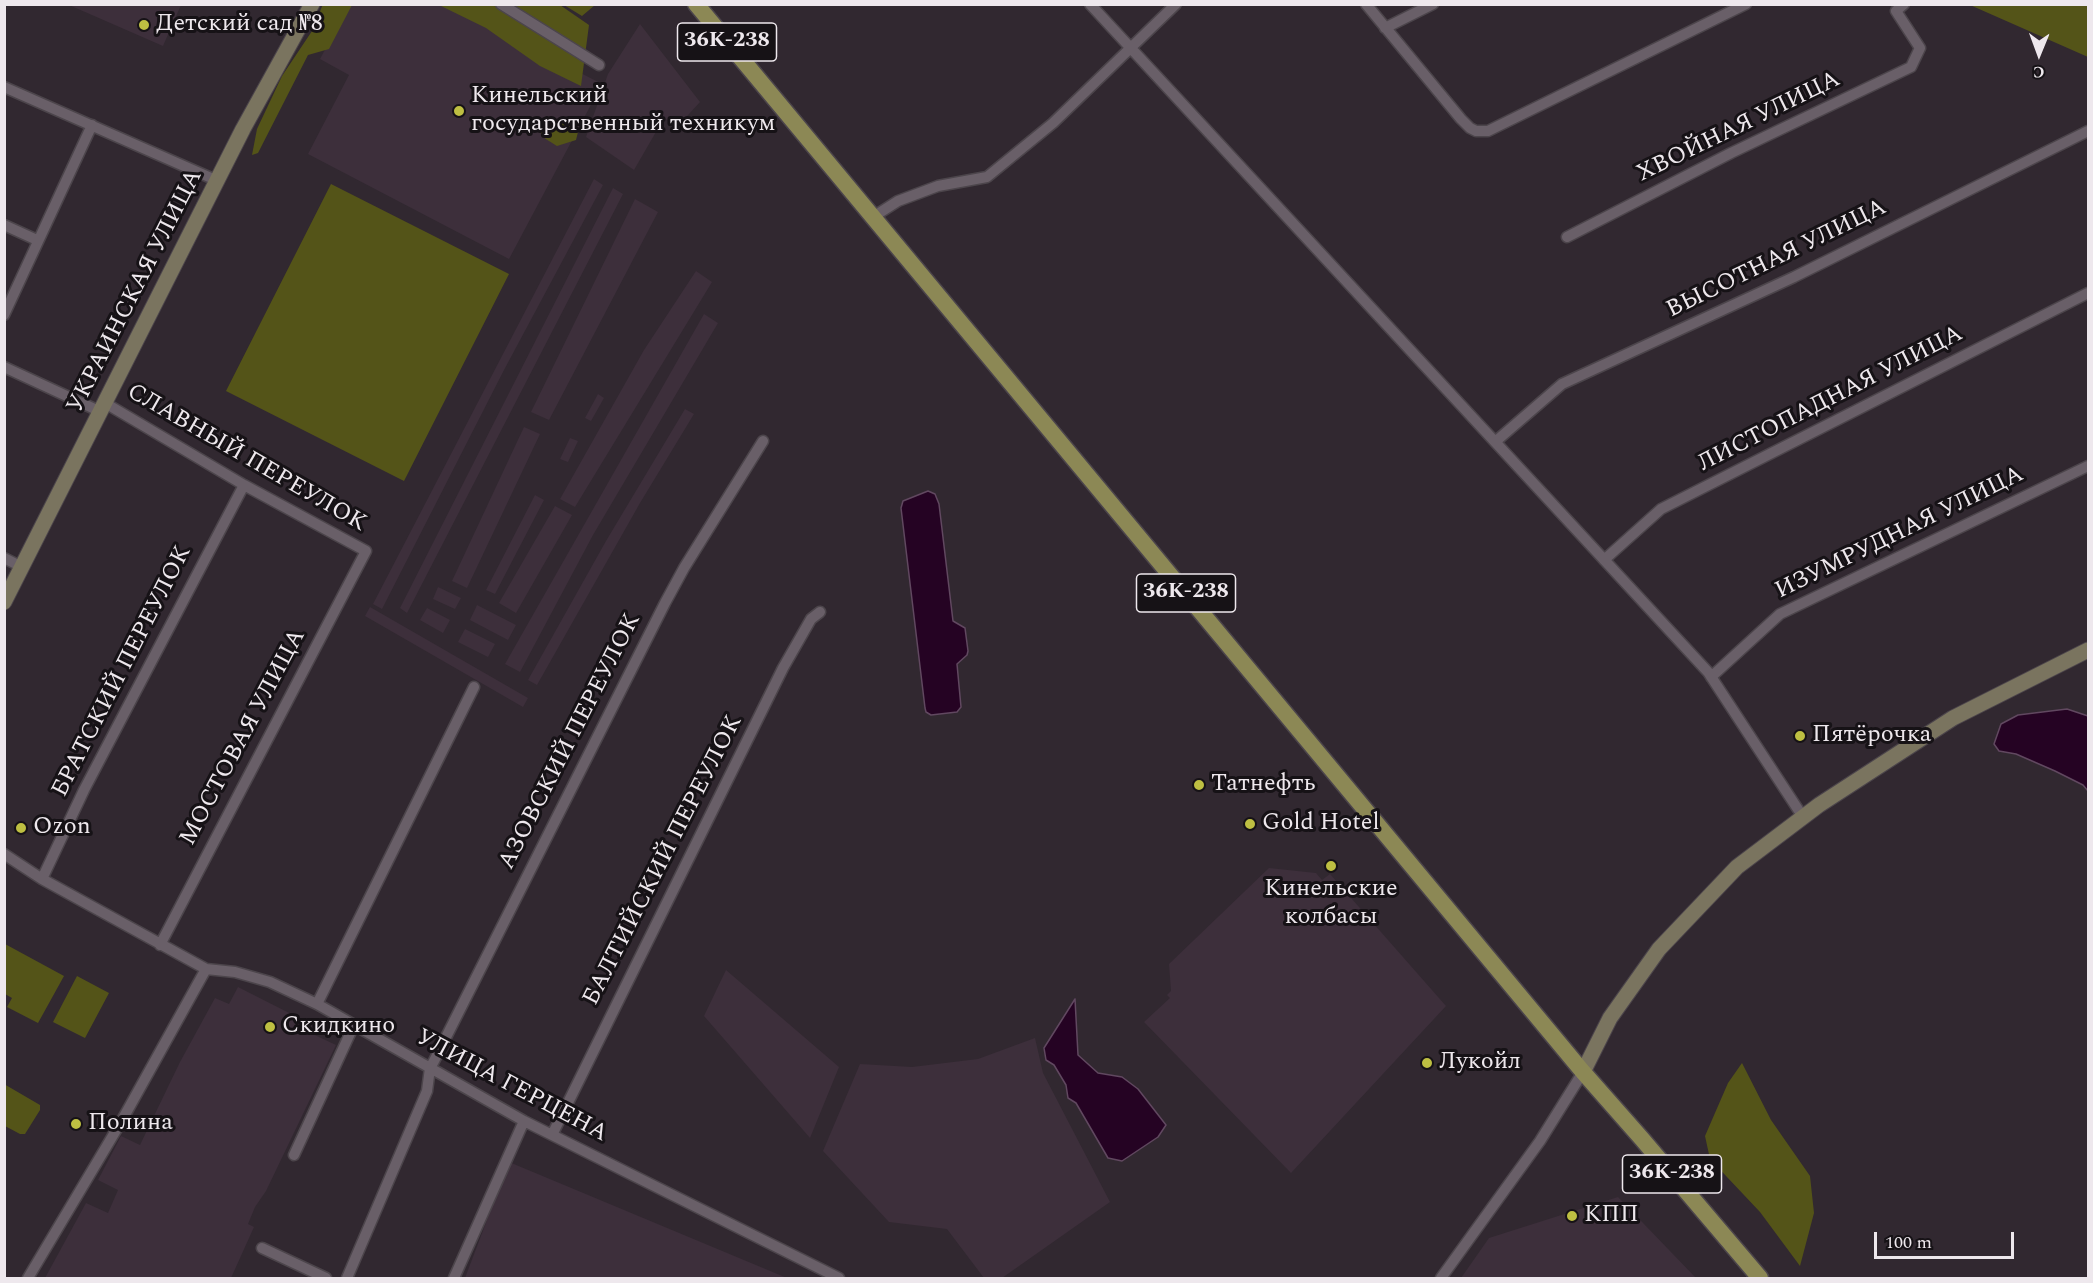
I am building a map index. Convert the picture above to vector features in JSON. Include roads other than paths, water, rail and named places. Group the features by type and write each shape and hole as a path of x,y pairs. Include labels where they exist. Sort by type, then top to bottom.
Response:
{"main road":[{"name":"36К-238","path":"696,4 1583,1072 1760,1278"}],"street":[{"name":"УКРАИНСКАЯ УЛИЦА","path":"4,602 243,129 312,4"},
{"path":"501,4 599,65"},
{"path":"1090,4 1711,677 1803,817"},
{"path":"873,217 897,201 938,186 987,177 1053,123 1176,4"},
{"path":"1366,4 1461,119 1476,131 1488,131 1746,4"},
{"path":"1385,28 1433,4"},
{"name":"ХВОЙНАЯ УЛИЦА","path":"1567,237 1731,153 1911,67 1920,48 1896,7"},
{"path":"4,87 218,181"},
{"path":"4,315 92,124"},
{"name":"ВЫСОТНАЯ УЛИЦА","path":"1495,442 1562,384 1794,277 2088,131"},
{"path":"4,225 37,240"},
{"name":"ЛИСТОПАДНАЯ УЛИЦА","path":"1604,560 1661,509 2088,293"},
{"name":"СЛАВНЫЙ ПЕРЕУЛОК","path":"4,367 102,407 366,551"},
{"name":"АЗОВСКИЙ ПЕРЕУЛОК","path":"347,1278 427,1091 430,1068 665,603 684,568 763,441"},
{"name":"ИЗУМРУДНАЯ УЛИЦА","path":"1711,677 1780,614 2088,466"},
{"name":"БРАТСКИЙ ПЕРЕУЛОК","path":"42,879 84,790 244,484"},
{"name":"МОСТОВАЯ УЛИЦА","path":"160,945 366,551"},
{"path":"4,558 21,567"},
{"name":"БАЛТИЙСКИЙ ПЕРЕУЛОК","path":"552,1135 783,668 812,619 820,612"},
{"path":"1441,1278 1540,1142 1583,1072 1610,1018 1659,949 1737,867 1803,817 1953,718 2088,653"},
{"path":"316,1004 474,687"},
{"name":"УЛИЦА ГЕРЦЕНА","path":"4,854 42,879 206,969 235,972 270,982 316,1004 524,1121 839,1278"},
{"path":"28,1278 122,1122 206,969"},
{"path":"294,1155 354,1025"},
{"path":"454,1278 524,1121"},
{"path":"262,1248 326,1278"}],"place":[{"name":"Детский сад №8","path":"144,25"},
{"name":"Кинельский государственный техникум","path":"459,111"},
{"name":"Пятёрочка","path":"1800,736"},
{"name":"Татнефть","path":"1199,785"},
{"name":"Gold Hotel","path":"1250,824"},
{"name":"Ozon","path":"21,828"},
{"name":"Кинельские колбасы","path":"1331,866"},
{"name":"Скидкино","path":"270,1027"},
{"name":"Лукойл","path":"1427,1063"},
{"name":"Полина","path":"76,1124"},
{"name":"КПП","path":"1572,1216"}]}
